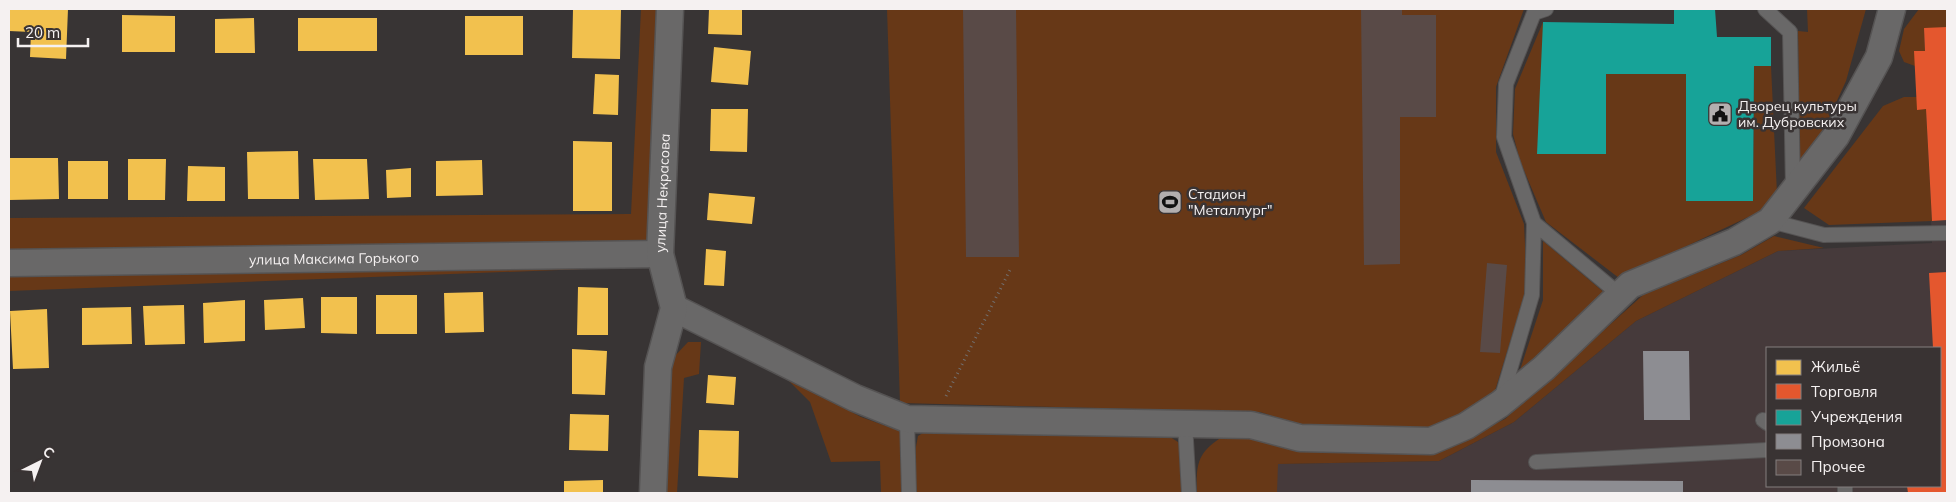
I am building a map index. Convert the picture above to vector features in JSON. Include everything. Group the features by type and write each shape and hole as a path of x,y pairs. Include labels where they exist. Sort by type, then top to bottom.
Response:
{"street":[{"name":"улица Некрасова","path":"653,493 658,367 674,308 660,254 670,9"},
{"path":"674,308 855,398 907,419 1251,425 1300,438 1431,441 1466,426 1500,404 1544,368 1630,285 1734,242 1770,221 1836,136 1879,57 1892,9"},
{"name":"улица Максима Горького","path":"9,263 660,254"}],"lane":[{"path":"1500,404 1532,295 1534,223 1504,137 1506,84 1534,13 1546,9"},
{"path":"1765,9 1790,32 1793,192"},
{"path":"1770,221 1824,235 1947,233"},
{"path":"1534,223 1620,295"},
{"path":"907,419 910,493"},
{"path":"1185,423 1189,493"},
{"path":"1536,462 1766,450"}],"path":[{"path":"907,419 946,396 1010,270"}],"shaded area":[{"path":"641,9 656,9 648,246 9,252 9,218 631,214"},
{"name":"Стадион \"Металлург\"","path":"887,9 1524,9 1496,87 1496,152 1524,224 1527,287 1494,394 1460,416 1424,429 1304,426 1260,412 900,403"},
{"path":"1807,9 1866,9 1846,81 1823,131 1800,164 1798,31 1808,32"},
{"path":"1919,9 1947,9 1947,27 1924,29 1925,51 1915,66 1904,62 1899,51 1904,29"},
{"path":"1543,22 1606,154 1606,74 1686,74 1686,201 1753,201 1754,66 1771,66 1777,194 1761,211 1619,278 1546,222 1520,161 1513,134 1515,89"},
{"path":"1947,27 1947,493 1277,493 1277,464 1439,461 1514,422 1636,321 1778,251 1932,243 1926,110 1917,110 1924,28"},
{"path":"1904,97 1917,97 1917,109 1926,109 1932,221 1829,225 1804,208 1883,106"},
{"path":"1774,236 1824,248 1778,251 1636,321 1514,422 1439,461 1278,464 1277,493 1197,493 1198,466 1203,453 1224,436 1438,452 1505,419 1643,295 1741,255"},
{"path":"1543,241 1606,294 1518,376 1543,300"},
{"path":"636,267 9,291 9,274"},
{"path":"688,342 701,342 699,374 684,378 677,493 661,493 666,387 673,358"},
{"path":"784,376 861,417 900,431 902,493 881,493 880,461 831,462 810,402"},
{"path":"931,428 1164,433 1181,444 1183,493 916,493 915,452 918,436"}],"building: Жильё":[{"path":"9,9 68,9 66,59 30,57 31,32 9,31"},
{"path":"573,9 621,9 620,59 572,58"},
{"path":"709,9 742,9 742,35 708,34"},
{"path":"122,15 175,16 175,52 122,52"},
{"path":"465,16 523,16 523,55 465,55"},
{"path":"254,18 255,53 215,53 215,19"},
{"path":"298,18 377,18 377,51 298,51"},
{"path":"714,47 751,51 748,85 711,82"},
{"path":"595,74 619,75 618,115 593,114"},
{"path":"711,109 748,109 747,152 710,151"},
{"path":"573,141 612,142 612,211 573,211"},
{"path":"298,151 299,199 248,199 247,152"},
{"path":"9,158 58,158 59,199 9,200"},
{"path":"128,159 166,159 165,200 128,200"},
{"path":"313,159 367,159 369,199 315,200"},
{"path":"482,160 483,195 436,196 436,161"},
{"path":"68,161 108,161 108,199 68,199"},
{"path":"188,166 225,167 225,201 187,201"},
{"path":"411,168 411,197 387,198 386,170"},
{"path":"709,193 755,197 752,224 707,220"},
{"path":"706,249 726,251 724,286 704,285"},
{"path":"578,287 608,288 608,335 577,335"},
{"path":"483,292 484,332 445,333 444,293"},
{"path":"376,295 417,295 417,334 376,334"},
{"path":"321,297 357,297 357,334 321,333"},
{"path":"303,298 305,328 265,330 264,300"},
{"path":"245,300 245,341 204,343 203,303"},
{"path":"184,305 185,344 145,345 143,306"},
{"path":"131,307 132,344 82,345 82,308"},
{"path":"47,309 49,368 13,369 10,311"},
{"path":"572,349 607,351 605,395 572,394"},
{"path":"708,375 736,377 734,405 706,403"},
{"path":"570,414 609,415 608,451 569,450"},
{"path":"699,430 739,431 738,478 698,476"},
{"path":"603,480 603,493 564,493 564,481"}],"building: Торговля":[{"path":"1947,27 1947,220 1932,221 1926,109 1917,110 1914,51 1925,51 1924,28"},
{"path":"1947,272 1947,493 1908,493 1907,487 1941,487 1941,347 1933,347 1929,273"}],"building: Учреждения":[{"name":"Дворец культуры им. Дубровских","path":"1674,9 1715,9 1717,37 1771,37 1771,66 1754,66 1753,201 1686,201 1686,74 1606,74 1606,154 1537,154 1543,22 1674,24"}],"building: Промзона":[{"path":"1643,351 1689,351 1690,420 1644,420"},
{"path":"1471,480 1683,481 1683,493 1471,493"}],"building: Прочее":[{"path":"963,9 1016,9 1019,257 966,257"},
{"path":"1361,9 1402,9 1402,15 1436,15 1436,117 1400,117 1400,264 1364,265"},
{"path":"1487,263 1507,265 1500,353 1480,352"}],"place":[{"name":"Дворец культуры им. Дубровских","path":"1720,114"},
{"name":"Стадион \"Металлург\"","path":"1170,202"}]}
